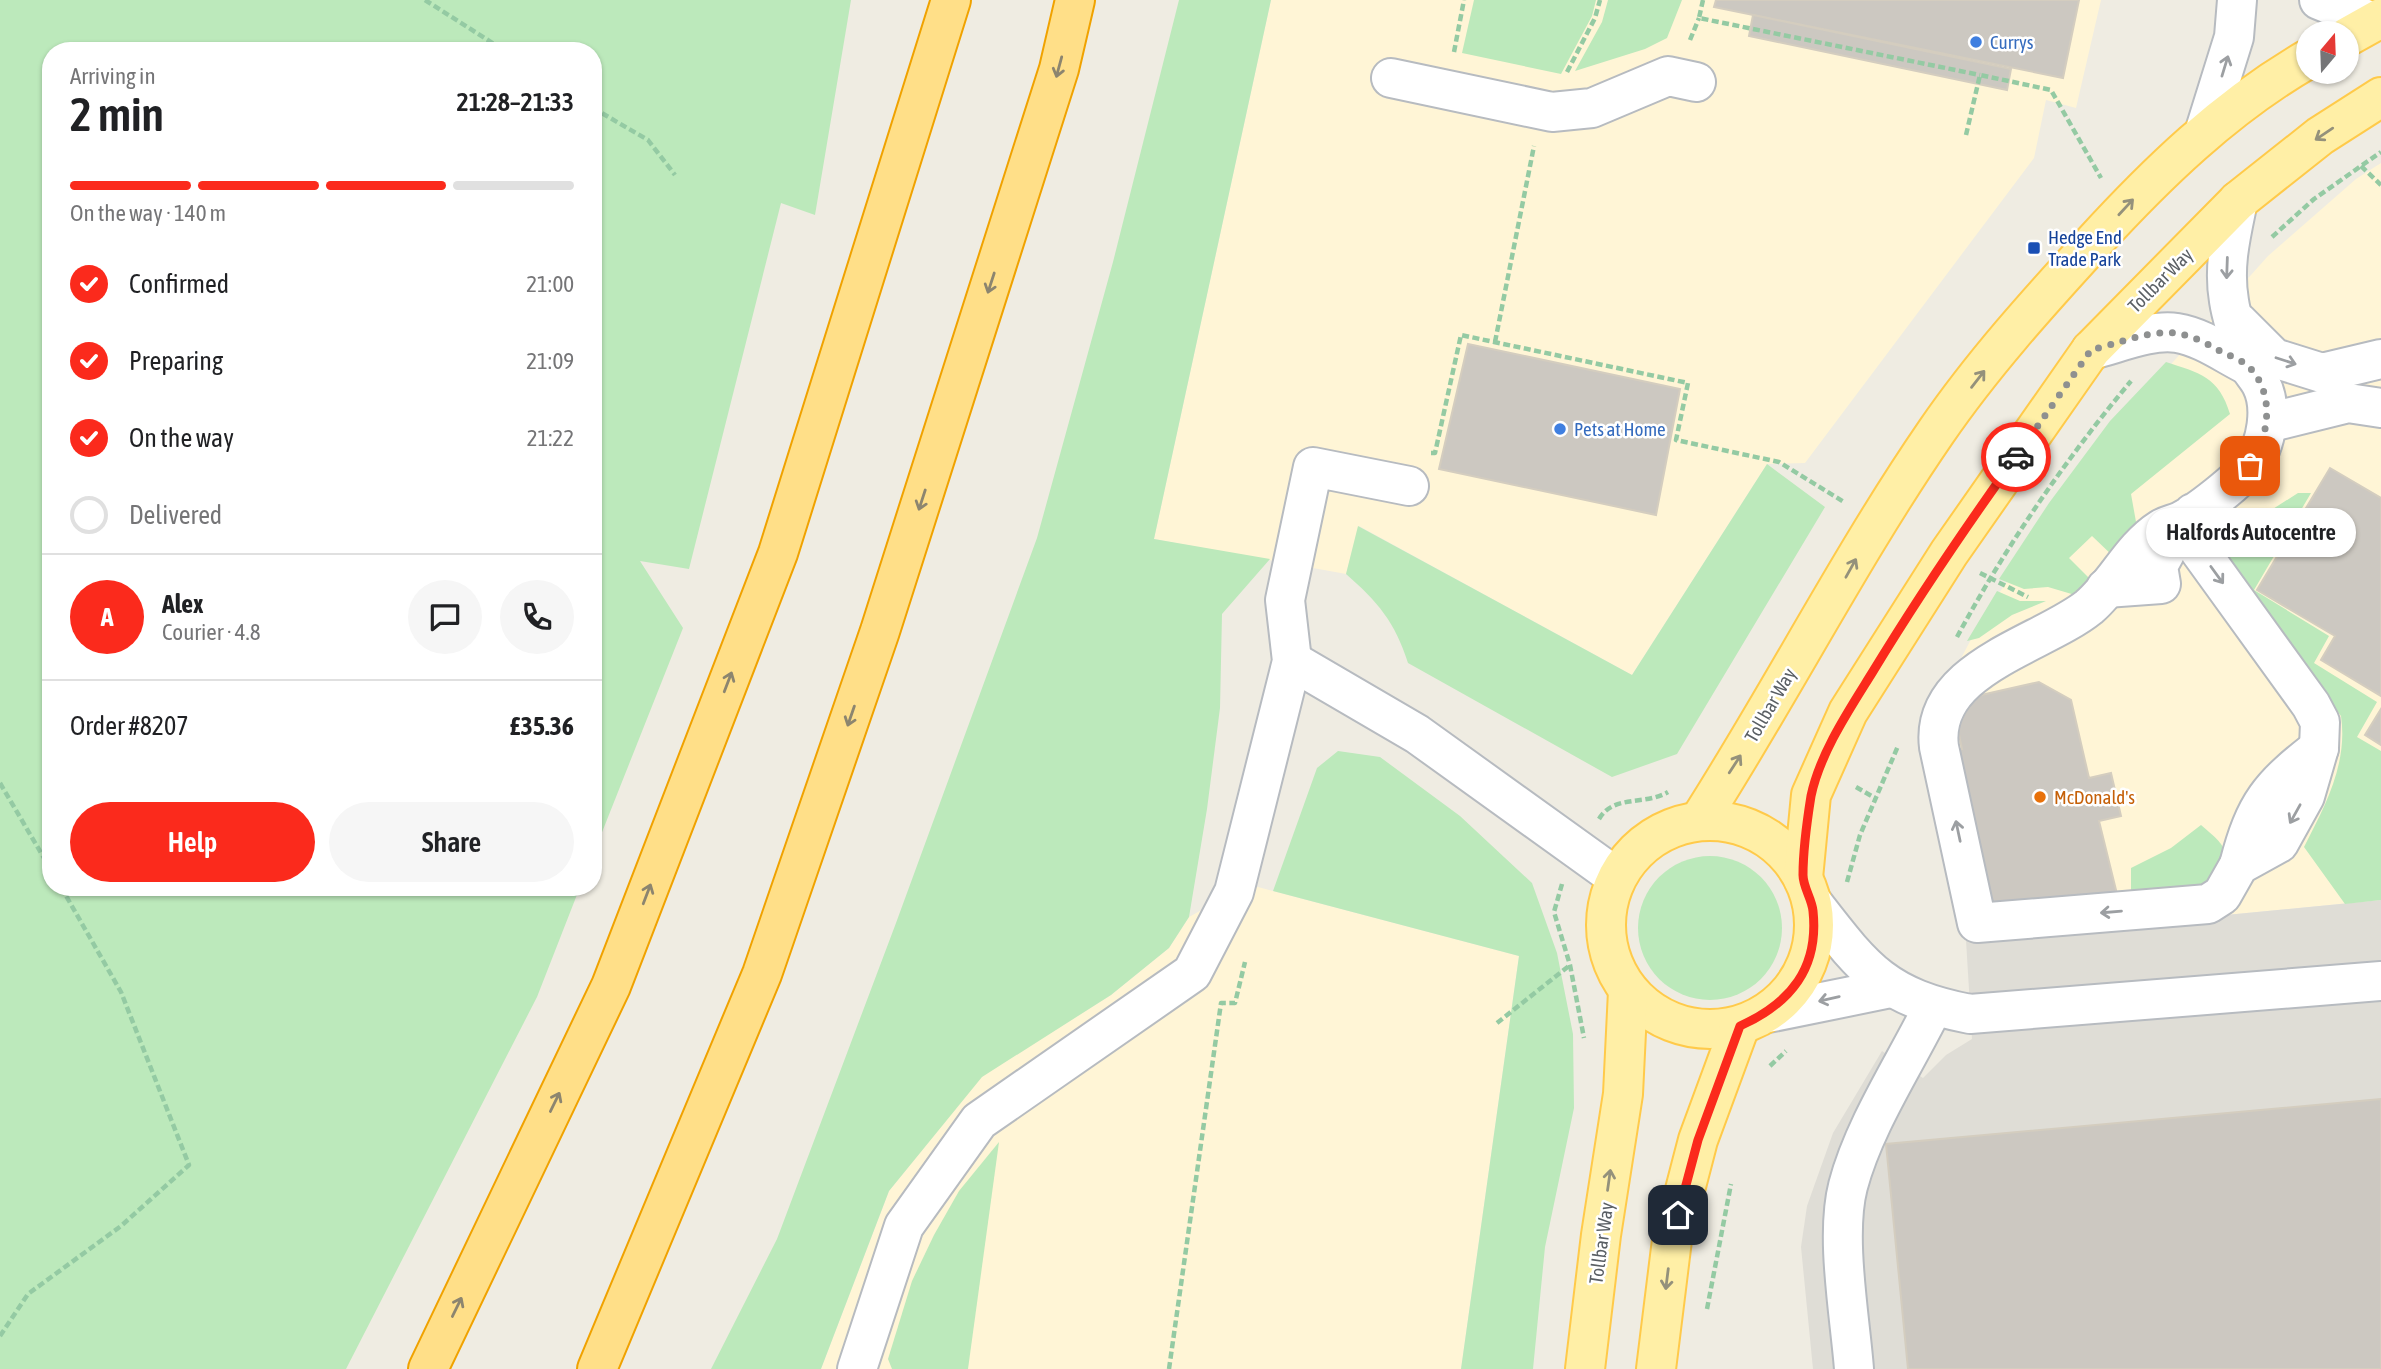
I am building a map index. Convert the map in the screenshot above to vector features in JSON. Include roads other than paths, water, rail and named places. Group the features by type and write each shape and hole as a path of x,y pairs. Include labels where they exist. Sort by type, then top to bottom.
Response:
{"highway":[{"path":"428,1369 611,986 778,553 951,0"},
{"path":"597,1369 762,974 880,631 1059,69 1074,0"}],"main road":[{"name":"Tollbar Way","path":"1699,821 1755,734 1858,554 1937,431 2027,315 2133,199 2206,130 2296,67"},
{"name":"Tollbar Way","path":"1807,890 1811,795 1848,712 1942,563 2091,350 2238,201 2320,136 2381,97"},
{"path":"1699,821 1730,823 1760,834 1785,852 1807,890 1815,927 1811,952 1802,975 1787,996 1754,1019 1710,1030 1679,1025 1651,1012 1628,991 1612,965 1605,936 1606,905 1616,877 1637,849 1665,830 1699,821"},
{"name":"Tollbar Way","path":"1585,1369 1603,1221 1623,1094 1628,991"},
{"path":"1656,1369 1672,1240 1698,1140 1754,1019"}],"lane":[{"path":"2206,130 2234,37 2237,0"},
{"path":"2319,0 2367,26"},
{"path":"1391,78 1552,113 1592,108 1668,76 1696,82"},
{"path":"2096,610 2142,546 2162,529 2188,517 2250,466 2263,447 2267,423 2263,386 2248,365 2229,304 2226,263 2238,201"},
{"path":"2234,318 2274,358 2322,373 2381,359"},
{"path":"2091,350 2158,333 2176,333 2197,339 2248,365"},
{"path":"2267,423 2348,402 2381,408"},
{"path":"857,1369 904,1226 979,1121 1192,973 1234,892 1292,661 1285,600 1313,467 1409,486"},
{"path":"2188,517 2199,550 2311,705 2320,722 2319,748 2305,796 2279,843 2239,865 2222,895 2208,904 1977,923 1939,747 1938,733 1947,703 1982,668 2096,610 2161,584 2158,566 2188,517"},
{"path":"1292,661 1416,734 1616,877"},
{"path":"1807,890 1853,955 1891,988 1933,1007 1970,1014 2381,981"},
{"path":"1754,1019 1891,988"},
{"path":"1854,1369 1843,1234 1847,1188 1863,1144 1933,1007"}],"place":[{"name":"Currys","path":"1976,42"},
{"name":"Hedge End Trade Park","path":"2034,248"},
{"name":"Pets at Home","path":"1560,429"},
{"name":"Halfords Autocentre","path":"2250,466"},
{"name":"McDonald's","path":"2040,797"}]}
